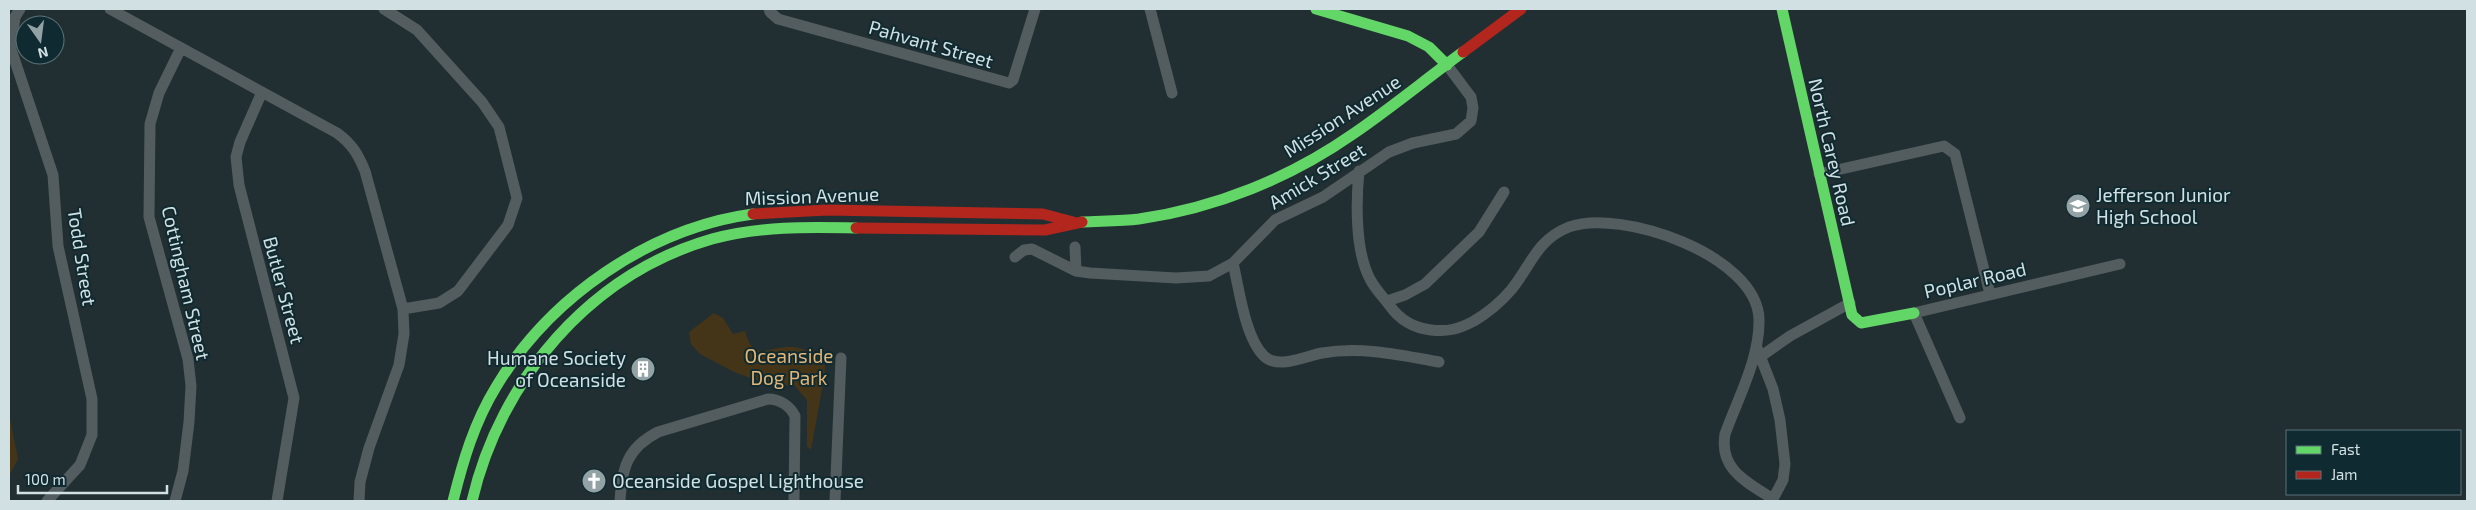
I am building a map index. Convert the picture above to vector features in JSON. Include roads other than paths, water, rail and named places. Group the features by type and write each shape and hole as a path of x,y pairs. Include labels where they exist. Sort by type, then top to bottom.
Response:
{"main road":[{"path":"1316,9 1408,36 1429,47 1447,65"},
{"name":"Mission Avenue","path":"472,501 487,449 504,412 528,370 576,316 610,289 649,266 712,239 756,231 802,226 1045,230 1074,222 1116,221 1161,215 1213,203 1258,187 1334,147 1521,9"},
{"name":"North Carey Road","path":"1782,9 1818,174 1850,303"},
{"name":"Mission Avenue","path":"453,501 457,479 470,440 487,403 511,361 559,307 586,286 663,240 693,227 736,216 810,210 1044,214 1074,222"},
{"name":"Poplar Road","path":"1850,303 1852,315 1861,323 1914,312"}],"street":[{"name":"Todd Street","path":"20,9 15,18 11,49 53,175 58,246 92,399 92,435 80,464 47,501"},
{"path":"110,9 337,133 351,143 358,153 365,171 403,309 404,334 400,365 369,448 360,482 359,501"},
{"path":"384,9 417,30 487,110 499,127 516,198 508,224 458,291 439,303 403,309"},
{"name":"Pahvant Street","path":"769,9 778,19 1002,82 1013,80 1035,9"},
{"path":"1150,9 1172,93"},
{"name":"Cottingham Street","path":"175,501 183,471 190,422 190,386 188,359 149,217 150,124 159,94 182,48"},
{"name":"Amick Street","path":"1015,256 1024,250 1032,248 1076,271 1193,277 1210,276 1233,263 1276,220 1323,197 1358,171 1389,152 1413,143 1456,134 1468,126 1473,108 1471,97 1447,65"},
{"name":"Butler Street","path":"262,92 240,142 236,158 239,185 294,398 278,501"},
{"path":"1818,174 1944,146 1950,148 1954,154 1990,294"},
{"path":"1358,171 1356,212 1370,279 1398,317 1420,329 1442,332 1460,329 1492,310 1512,288 1524,268 1552,236 1582,224 1617,225 1649,231 1698,247 1725,264 1751,294 1759,317 1759,352 1773,389 1780,420 1785,464 1783,480 1773,499 1740,478 1729,466 1723,447 1725,434 1759,352 1850,303"},
{"path":"1387,301 1405,295 1425,284 1479,232 1504,192"},
{"path":"1075,247 1076,271"},
{"path":"1233,263 1252,340 1264,357 1277,363 1342,351 1380,352 1439,362"},
{"name":"Poplar Road","path":"1914,312 2120,264"},
{"path":"1914,312 1960,418"},
{"path":"835,501 841,358"},
{"path":"620,501 621,479 630,455 642,439 666,429 768,399 776,399 791,408 795,416 794,501"}],"place":[{"name":"Jefferson Junior High School","path":"2078,206"},
{"name":"Humane Society of Oceanside","path":"643,369"},
{"name":"Oceanside Gospel Lighthouse","path":"594,481"}],"park label":[{"name":"Oceanside Dog Park","path":"789,367"}]}
